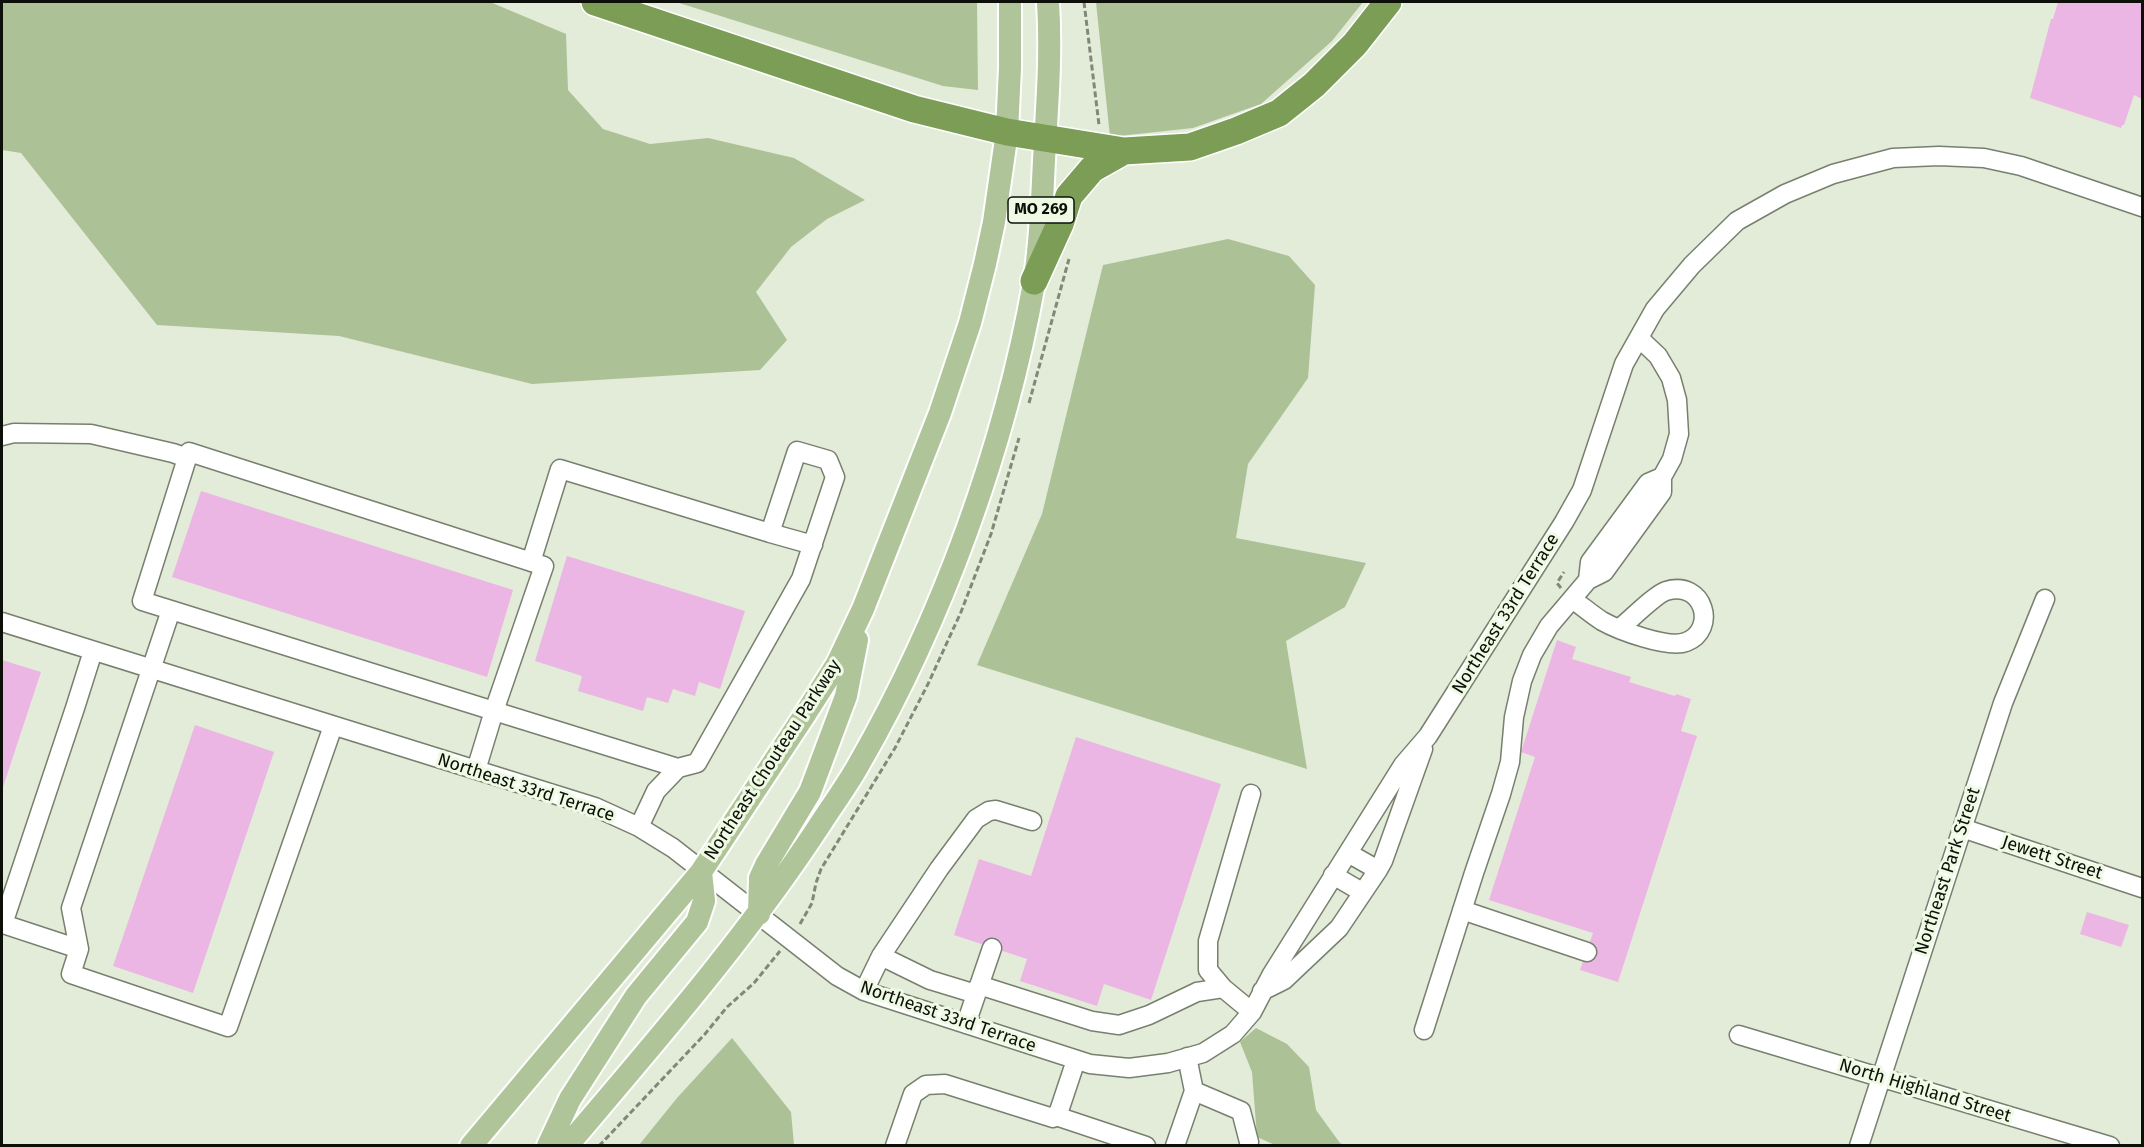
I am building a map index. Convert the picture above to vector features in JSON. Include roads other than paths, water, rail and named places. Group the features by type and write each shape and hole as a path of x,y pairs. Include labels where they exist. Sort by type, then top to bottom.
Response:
{"highway":[{"path":"595,2 914,109 1007,132 1124,151 1190,147 1279,113 1314,85 1356,44 1388,2"},
{"path":"1034,281 1060,224 1069,196 1092,169 1124,151"}],"main road":[{"name":"Northeast Chouteau Parkway","path":"471,1146 701,872 837,664 863,609 940,413 970,323 981,279 994,222 1007,132 1010,2"},
{"path":"1045,139 1050,30 1048,2"},
{"name":"MO 269","path":"1034,281 1045,139"},
{"path":"567,1146 673,1022 759,914 859,765 915,658 974,510 1009,393 1034,281"},
{"path":"759,914 760,878 810,792 846,696 863,609"},
{"path":"548,1146 570,1099 636,996 697,922 704,901 701,872"}],"street":[{"name":"Northeast 33rd Terrace","path":"2,622 596,807 639,827 673,848 837,976 864,991 1090,1064 1129,1068 1168,1063 1203,1053 1233,1034 1252,1012 1333,875 1403,765 1428,736 1547,550 1581,490 1624,364 1655,309 1692,265 1737,222 1785,194 1833,174 1893,158 1939,156 1984,158 2021,166 2142,207"},
{"path":"1424,1030 1501,794 1510,762 1514,717 1522,681 1532,655 1544,635 1588,580 1604,572 1616,557 1662,492 1662,477 1672,459 1679,434 1677,400 1671,378 1658,356 1639,338"},
{"path":"2,436 14,433 92,434 187,458"},
{"path":"639,827 656,791 678,768 697,763 801,579 835,477 828,460 797,451 770,532"},
{"path":"476,770 494,711 544,566 189,452 142,602 171,610 494,711 678,768"},
{"path":"531,562 560,469 813,545"},
{"path":"1572,599 1603,621 1620,628"},
{"name":"Northeast Park Street","path":"1859,1146 2003,703 2045,599"},
{"path":"171,610 71,908 79,949 71,974 228,1027 333,726"},
{"path":"79,949 3,924 93,651"},
{"name":"Northeast 33rd Terrace","path":"1262,992 1284,980 1339,928 1378,870 1428,736"},
{"path":"1251,794 1208,941 1208,970 1223,988 1252,1012"},
{"path":"864,991 881,956 956,844 976,819 989,811 996,810 1032,821"},
{"name":"Jewett Street","path":"1962,828 2142,888"},
{"path":"1348,853 1378,870"},
{"path":"1333,875 1362,892"},
{"path":"1462,910 1587,952"},
{"path":"966,1024 992,948"},
{"path":"881,956 930,980 977,990 1092,1021 1119,1024 1149,1015 1197,992 1223,988"},
{"name":"North Highland Street","path":"1739,1035 2110,1146"},
{"path":"1175,1146 1194,1091 1187,1057"},
{"path":"1056,1116 1076,1060"},
{"path":"895,1146 913,1094 926,1085 945,1084 1047,1116 1056,1116 1146,1146"},
{"path":"1194,1091 1241,1112 1249,1142"}]}
